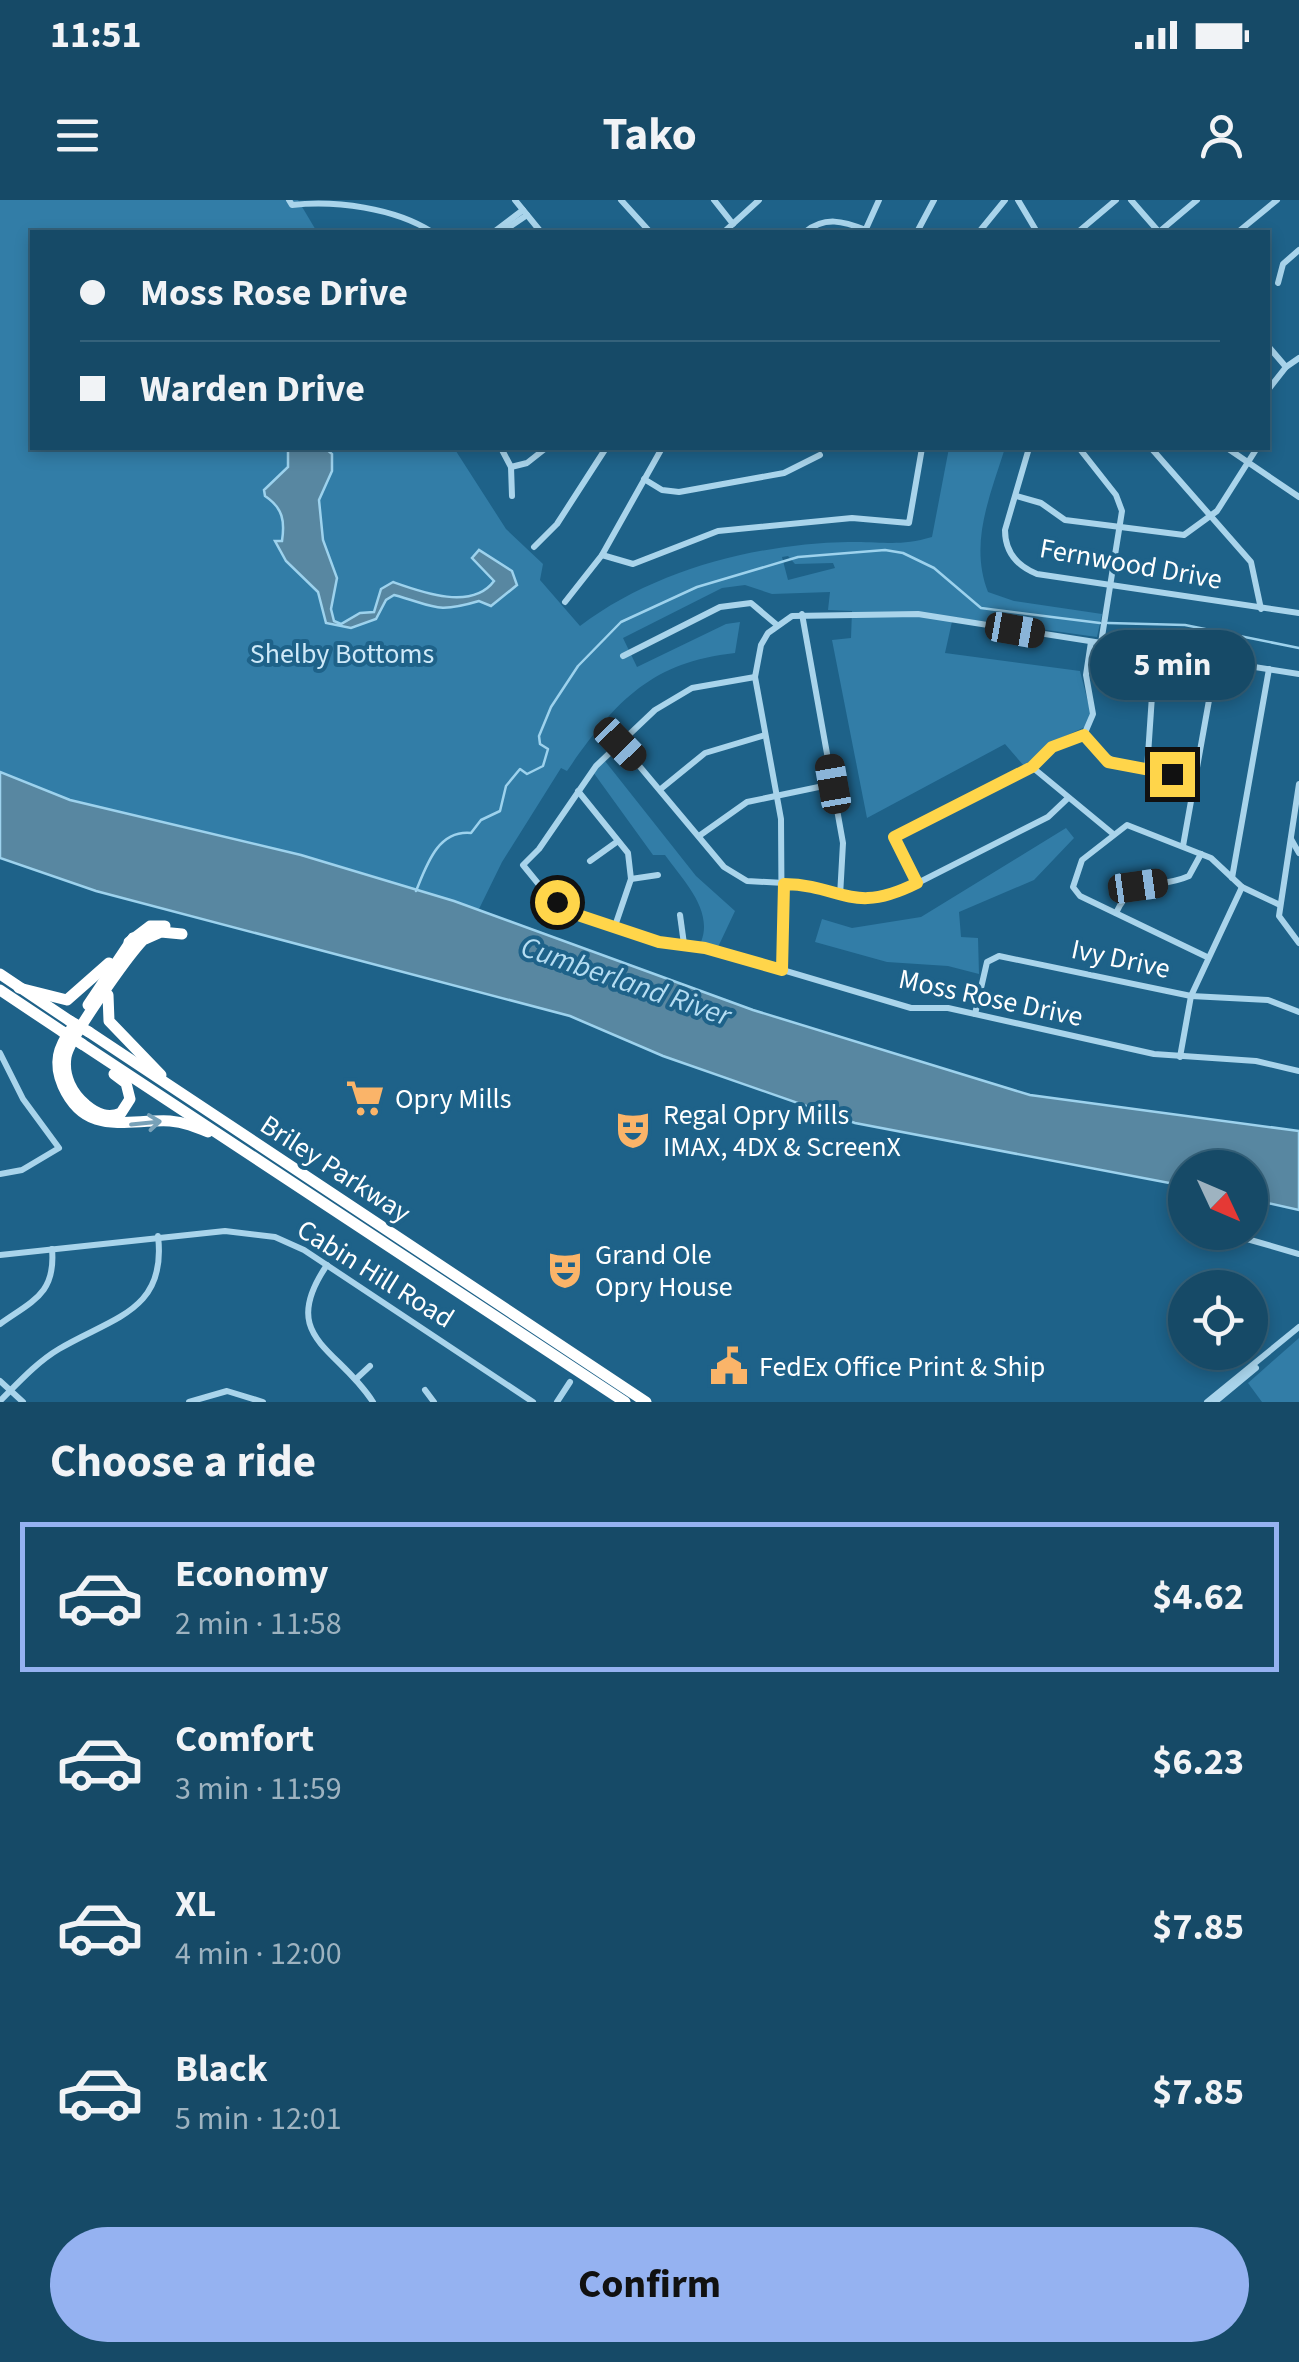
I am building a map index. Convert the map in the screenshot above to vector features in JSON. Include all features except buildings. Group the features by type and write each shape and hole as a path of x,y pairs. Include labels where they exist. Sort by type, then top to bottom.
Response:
{"highway":[{"path":"16,994 72,997 133,938 147,932 68,1048 65,1060 68,1082 83,1102 108,1117 121,1113 130,1099 126,1083 79,1047"},
{"path":"133,938 60,1044 57,1060 61,1081 71,1102 111,1126 182,1123 227,1139"},
{"name":"Briley Parkway","path":"0,974 16,994 64,1030 79,1047 227,1139 625,1402"},
{"path":"117,978 106,1008 114,1028 215,1118"},
{"name":"Briley Parkway","path":"0,990 16,994"},
{"name":"Briley Parkway","path":"64,1030 88,1032 646,1402"}],"street":[{"path":"515,200 539,230"},
{"path":"621,200 648,230"},
{"path":"714,200 733,224"},
{"path":"726,230 759,200"},
{"path":"865,230 879,200"},
{"path":"918,230 934,200"},
{"path":"981,230 1005,200"},
{"path":"1018,200 1036,230"},
{"path":"1080,230 1116,200"},
{"path":"1131,200 1157,230"},
{"path":"1161,230 1197,200"},
{"path":"1240,230 1276,200"},
{"path":"290,203 357,206 409,218 429,230"},
{"path":"497,230 525,212"},
{"path":"504,230 525,212"},
{"path":"808,230 824,221 842,221 863,230"},
{"path":"1278,283 1283,264 1299,250"},
{"path":"1270,348 1286,367"},
{"path":"1270,387 1299,358"},
{"path":"502,450 511,467 512,496"},
{"path":"511,467 527,463 543,450"},
{"path":"534,547 557,524 605,450"},
{"path":"565,602 602,556 661,450"},
{"path":"602,556 634,564 718,531 852,518 909,523 922,450"},
{"name":"Fernwood Drive","path":"1028,450 1005,540 1018,565 1037,574 1299,614"},
{"path":"1081,450 1116,494 1122,511 1101,642"},
{"path":"1154,450 1251,562 1261,609"},
{"path":"1230,450 1299,497"},
{"path":"1016,496 1041,503 1065,520 1184,536 1211,517 1256,450"},
{"path":"644,479 662,490 679,492 784,472 820,455"},
{"path":"623,656 729,605 750,604 778,625"},
{"path":"802,614 845,865 840,896"},
{"path":"782,970 784,884 776,795 754,677 761,645 778,625 802,614 918,614 1299,674"},
{"path":"917,883 894,837 1032,767 1052,747 1084,735 1094,714 1086,675 1091,642"},
{"path":"1147,770 1155,651"},
{"path":"1182,846 1198,777 1216,660"},
{"path":"1232,878 1269,669"},
{"path":"616,926 631,879 628,853 578,791 620,744 678,694 754,677"},
{"path":"1084,735 1108,762 1198,777"},
{"path":"662,788 705,753 765,736"},
{"path":"620,744 662,788 724,867 747,881 784,884 860,900 898,893 1048,817 1068,799"},
{"path":"1032,767 1112,834"},
{"path":"699,836 737,806 833,784"},
{"path":"1299,784 1280,905 1280,921 1299,942"},
{"name":"Moss Rose Drive","path":"578,791 523,865 546,892 571,912 659,942 684,944 911,1008 948,1008 1136,1051 1256,1061 1299,1071"},
{"path":"1207,957 1080,896 1073,888 1082,860 1127,825 1200,854 1242,886 1280,905"},
{"path":"1290,838 1299,852"},
{"path":"590,862 618,841"},
{"path":"1116,913 1123,898 1138,886 1189,876 1200,854"},
{"path":"631,879 658,874"},
{"path":"1180,1057 1191,996 1242,886"},
{"path":"680,915 684,944"},
{"name":"Ivy Drive","path":"975,1014 987,962 999,956 1191,996 1268,1000 1299,1012"},
{"path":"0,1053 22,1099 60,1148 40,1161 0,1174"},
{"name":"Cabin Hill Road","path":"0,1254 158,1236 253,1232 304,1250 534,1402"},
{"path":"0,1402 56,1351 128,1312 148,1295 162,1266 158,1236"},
{"path":"1268,1245 1299,1254"},
{"path":"0,1324 46,1292 52,1280 52,1249"},
{"path":"327,1265 312,1287 306,1317 317,1341 373,1402"},
{"path":"1211,1402 1299,1328"},
{"path":"356,1380 370,1366"},
{"path":"0,1382 23,1402"},
{"path":"557,1402 570,1382"},
{"path":"425,1390 434,1402"},
{"path":"189,1402 227,1391 263,1402"}],"green space":[{"name":"Shelby Bottoms","path":"0,200 298,200 316,230 30,230 30,450 455,450 506,529 543,564 540,580 580,626 609,606 673,575 742,555 813,544 899,543 932,537 949,450 1004,450 981,538 988,592 1014,601 1102,614 1097,637 953,617 945,653 1080,671 1091,714 1085,727 1052,742 1024,766 1005,744 867,818 832,640 851,638 852,611 828,610 830,592 772,594 745,585 722,588 623,638 637,667 726,624 740,622 735,653 705,658 657,676 618,706 567,771 561,768 502,862 479,909 299,855 134,817 32,786 0,772","holes":["788,556 795,564 833,563 835,568 788,580 782,557"]},
{"path":"605,761 696,876 735,911 718,947 701,942 703,918 687,885 665,855 653,855 593,772"},
{"path":"1066,828 1074,838 1034,880 959,912 961,937 978,938 979,974 948,966 887,962 815,942 822,919 852,928 921,917"},
{"path":"1299,1338 1299,1402 1262,1402 1248,1383 1268,1370 1268,1365"}],"water":[{"path":"288,450 327,450 332,454 332,471 319,500 323,540 337,578 331,609 334,621 341,624 360,613 374,612 381,589 393,582 446,597 484,590 494,581 472,558 479,550 512,571 517,585 491,606 479,601 435,607 394,595 386,600 376,619 351,628 326,623 318,592 286,561 275,541 282,541 283,521 264,490 288,467"},
{"name":"Cumberland River","path":"0,772 70,800 301,855 454,901 753,1010 1030,1095 1299,1131 1299,1210 1268,1203 1268,1150 1168,1150 1168,1183 855,1123 663,1056 570,1016 96,891 0,858"}],"waterway":[{"path":"416,891 442,843 450,837 471,833 481,820 500,811 506,786 520,769 527,774 543,766 548,749 540,744 539,736 551,707 578,666 621,622 697,587 798,557 885,550 903,553 934,568 981,608 1100,623"},
{"path":"1108,623 1185,625 1299,648"}],"place":[{"name":"Opry Mills","path":"365,1098"},
{"name":"Regal Opry Mills IMAX, 4DX & ScreenX","path":"633,1130"},
{"name":"Grand Ole Opry House","path":"565,1270"},
{"name":"FedEx Office Print & Ship","path":"729,1366"}],"route":[{"path":"557,902 581,916 659,942 705,948 782,970 784,884 802,884 823,893 860,900 898,893 917,883 894,837 1032,767 1052,747 1084,735 1108,762 1172,774"}]}
